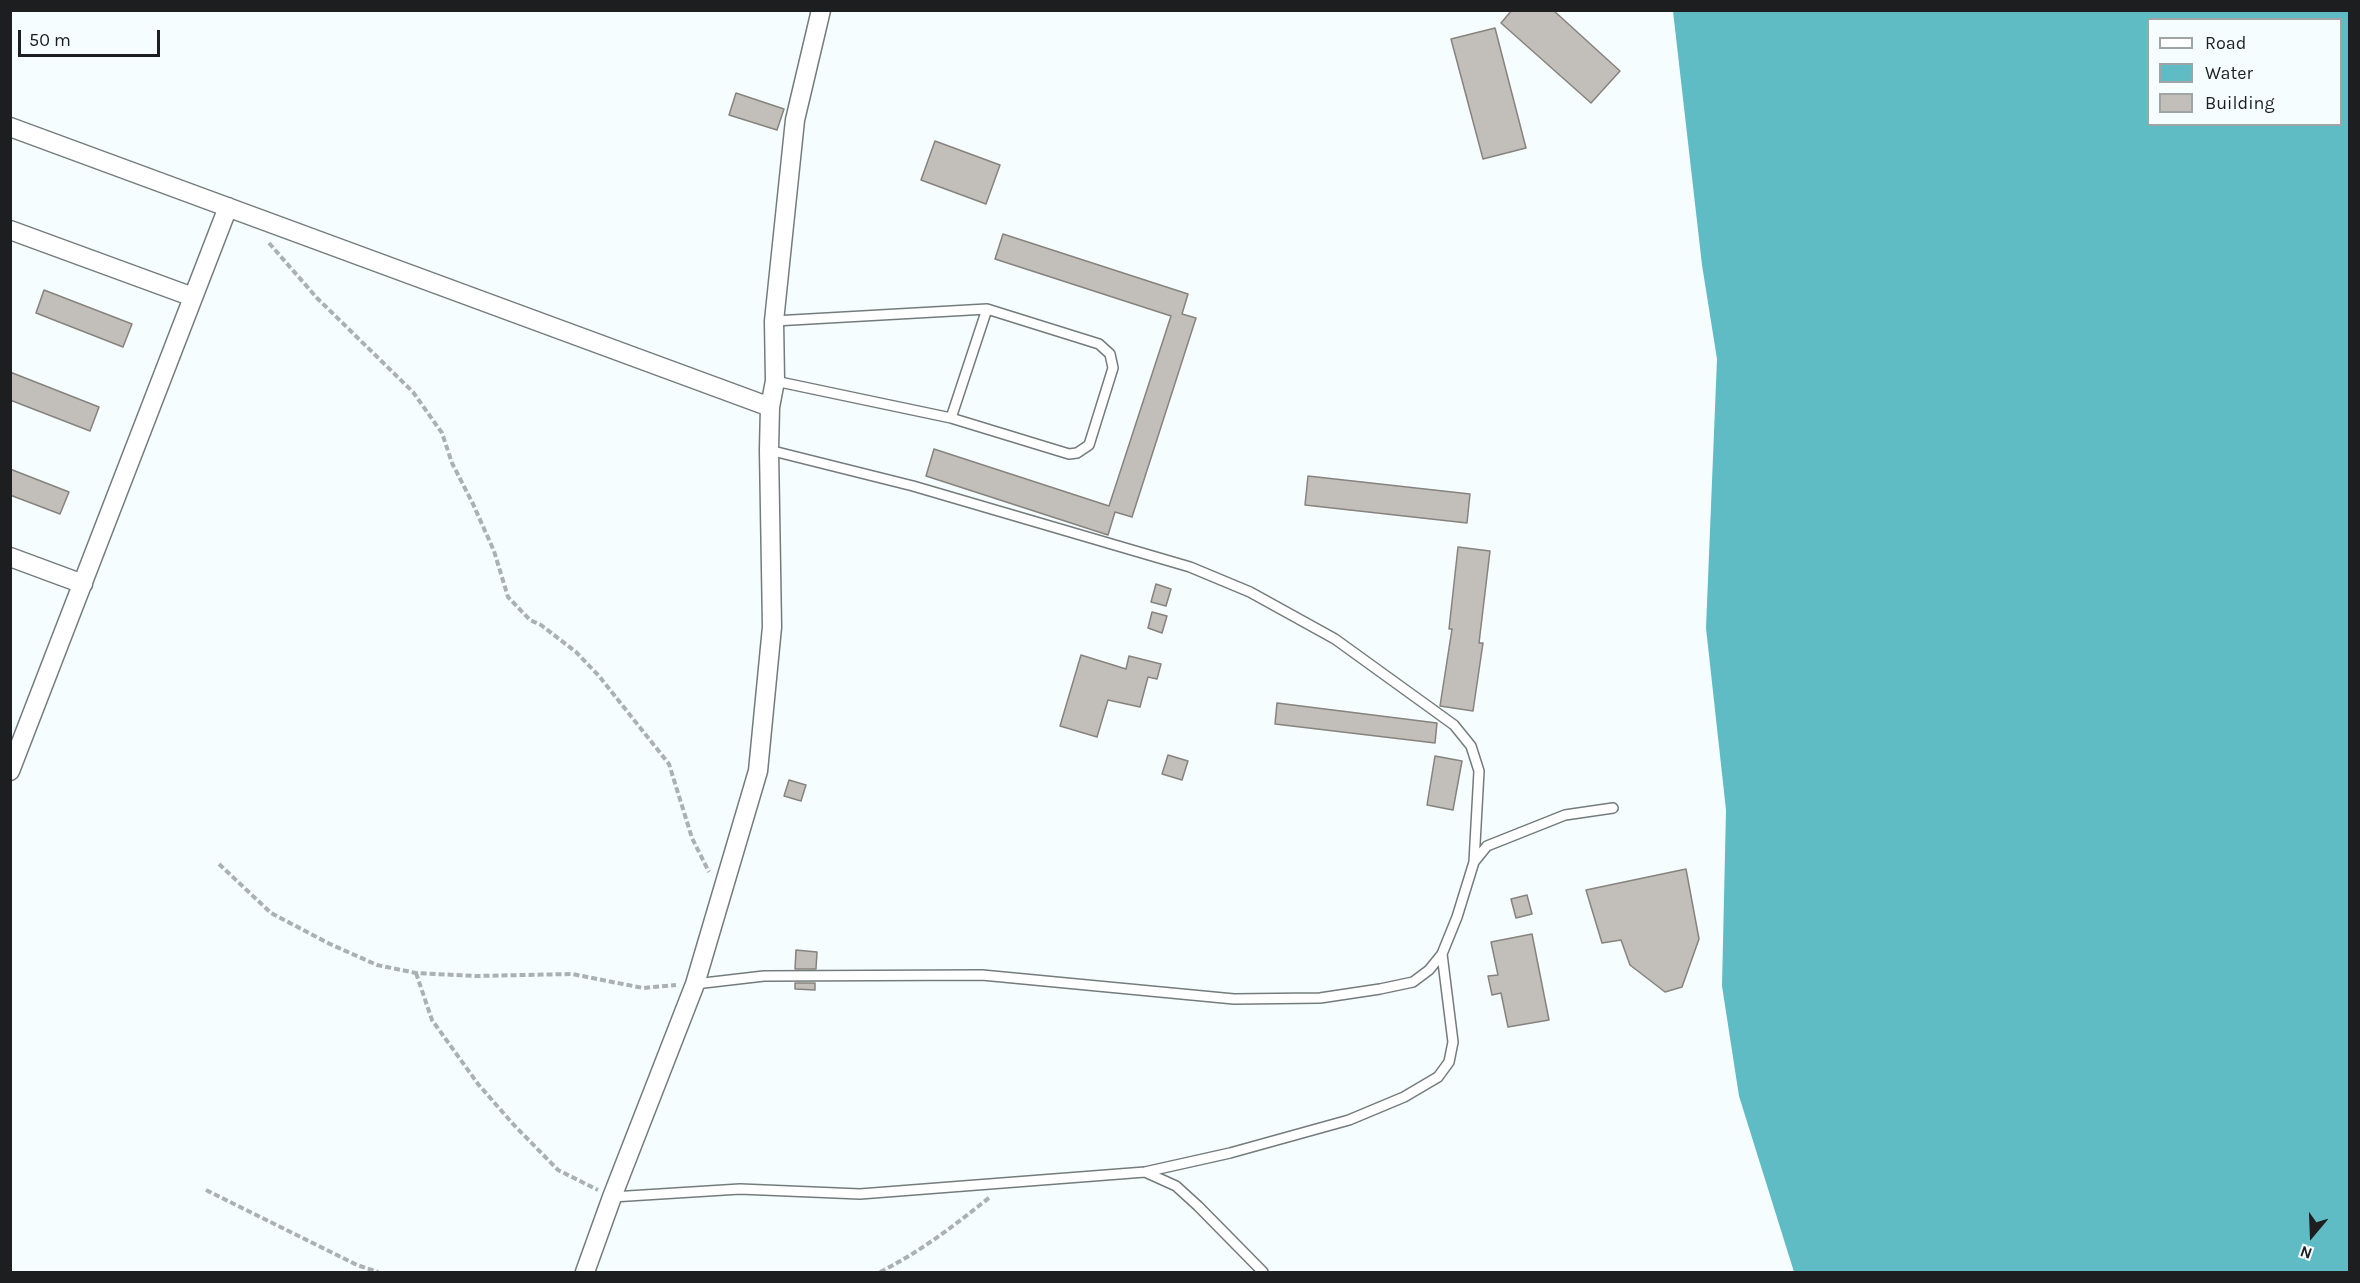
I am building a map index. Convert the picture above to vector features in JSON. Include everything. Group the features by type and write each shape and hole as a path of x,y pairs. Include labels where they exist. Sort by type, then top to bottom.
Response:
{"street":[{"path":"585,1272 695,984 758,771 772,627 769,450 770,407 775,381 774,321 795,120 821,10"},
{"path":"10,127 770,407"},
{"path":"10,771 228,207"},
{"path":"10,230 193,297"},
{"path":"10,557 83,584"}],"lane":[{"path":"951,418 987,309"},
{"path":"774,321 987,309 1099,344 1110,354 1113,368 1089,445 1077,453 1061,453 951,418 775,381"},
{"path":"695,984 764,976 982,975 1234,999 1320,998 1413,982 1429,970 1442,954 1457,917 1474,862 1479,771 1471,746 1454,725 1335,639 1250,592 1191,567 913,486 769,450"},
{"path":"1474,862 1487,846 1498,840 1565,815 1613,808"},
{"path":"612,1197 740,1189 860,1194 1145,1172 1230,1153 1349,1120 1404,1097 1438,1077 1449,1062 1453,1042 1442,954"},
{"path":"1145,1172 1176,1186 1263,1272"}],"path":[{"path":"265,238 317,298 413,392 442,433 452,463 494,551 508,597 530,620 541,625 576,652 599,676 669,764 692,838 721,898"},
{"path":"219,864 271,914 377,965 416,973 475,976 572,974 643,988 695,984"},
{"path":"416,973 432,1020 478,1084 558,1170 612,1197"},
{"path":"880,1272 950,1230 1007,1184"},
{"path":"206,1191 357,1265 378,1272"}],"water":[{"path":"1673,11 2349,11 2349,1272 1794,1272 1739,1096 1722,986 1726,810 1706,628 1717,359 1702,265"}],"building":[{"path":"1512,10 1553,10 1620,71 1591,103 1501,23"},
{"path":"1495,28 1526,148 1483,159 1451,39"},
{"path":"736,93 784,109 777,130 729,115"},
{"path":"935,141 1000,165 986,204 921,180"},
{"path":"1003,234 1188,294 1182,314 1196,318 1132,517 1115,512 1108,535 926,476 934,449 1109,506 1171,316 995,259"},
{"path":"44,290 132,324 123,347 36,313"},
{"path":"10,372 99,407 90,431 10,400"},
{"path":"10,469 69,492 60,514 10,495"},
{"path":"1308,476 1470,494 1467,523 1305,505"},
{"path":"1458,547 1490,551 1479,643 1483,643 1473,711 1440,706 1452,629 1449,629"},
{"path":"1156,584 1171,589 1166,606 1151,602"},
{"path":"1152,612 1167,616 1162,633 1148,628"},
{"path":"1081,655 1126,669 1129,656 1161,664 1157,679 1148,677 1140,707 1108,700 1097,737 1060,726"},
{"path":"1277,703 1437,723 1435,743 1275,724"},
{"path":"1168,755 1188,761 1182,780 1162,774"},
{"path":"1435,756 1462,761 1453,810 1427,805"},
{"path":"789,780 806,785 801,801 784,796"},
{"path":"1686,869 1699,939 1682,987 1665,992 1630,965 1621,940 1602,943 1586,890"},
{"path":"1527,895 1532,914 1516,918 1511,899"},
{"path":"1532,934 1549,1020 1508,1027 1501,993 1492,995 1488,976 1498,975 1491,942"},
{"path":"796,950 817,952 816,969 795,969"},
{"path":"795,983 815,983 815,990 795,989"}]}
